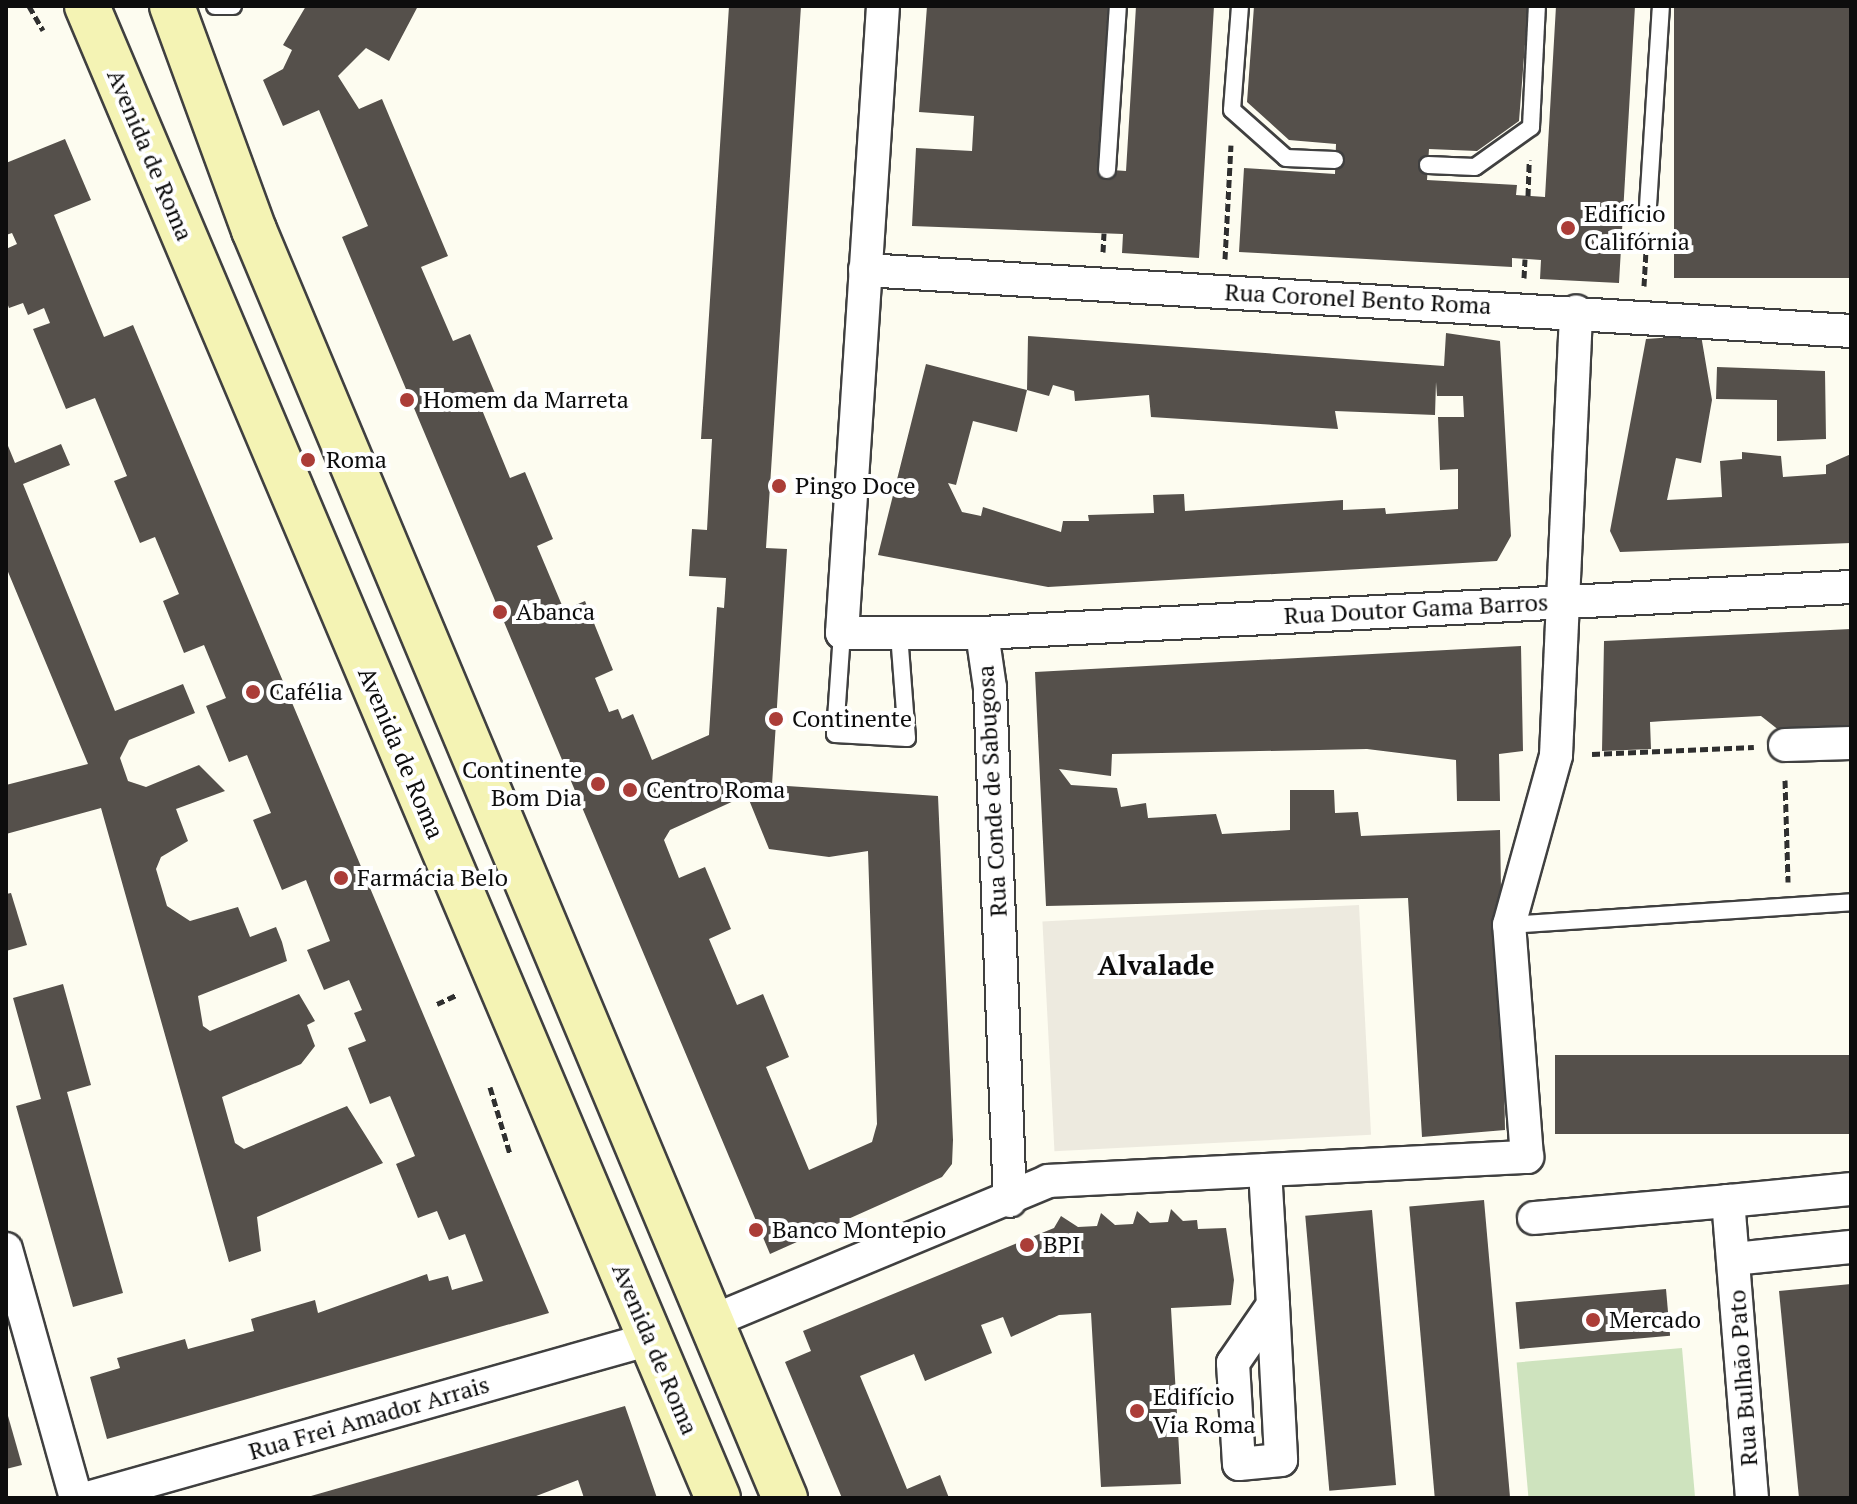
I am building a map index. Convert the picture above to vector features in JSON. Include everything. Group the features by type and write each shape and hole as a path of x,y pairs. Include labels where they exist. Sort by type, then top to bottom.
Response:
{"main road":[{"name":"Avenida de Roma","path":"87,6 647,1343 718,1498"},
{"path":"172,6 254,230 785,1498"},
{"path":"647,1343 713,1329"}],"street":[{"path":"842,633 883,6"},
{"name":"Rua Coronel Bento Roma","path":"865,270 1643,315 1851,331"},
{"path":"713,1329 1010,1201 1048,1181 1527,1157 1509,925 1556,755 1558,601 1576,311"},
{"name":"Rua Doutor Gama Barros","path":"982,633 1851,587"},
{"name":"Rua Conde de Sabugosa","path":"842,633 982,633 990,688 1010,1201"},
{"path":"1785,745 1851,743"},
{"path":"1265,1170 1273,1305"},
{"path":"1534,1218 1851,1189"},
{"name":"Rua Bulhão Pato","path":"1728,1201 1752,1498"},
{"path":"1734,1259 1851,1247"},
{"path":"6,1249 76,1498"},
{"name":"Rua Frei Amador Arrais","path":"88,1498 647,1343"}],"lane":[{"path":"215,6 233,6"},
{"path":"1107,170 1118,6"},
{"path":"1240,6 1232,110 1286,158 1335,160"},
{"path":"1428,165 1475,167 1531,127 1537,6"},
{"path":"1648,206 1661,6"},
{"path":"842,633 835,734 907,738 899,633"},
{"path":"1509,925 1851,902"}],"path":[{"path":"29,6 43,30"},
{"path":"1223,292 1232,110"},
{"path":"1643,315 1648,206"},
{"path":"1556,755 1785,745 1788,907"},
{"path":"437,1004 456,995"},
{"path":"490,1087 510,1154"}],"green space":[{"path":"1682,1348 1695,1497 1528,1498 1517,1362"}],"shaded area":[{"path":"1359,905 1371,1135 1054,1151 1042,922"}],"building":[{"path":"306,6 418,6 389,61 366,48 338,76 359,109 382,99 448,256 421,267 453,341 470,334 497,398 480,405 510,478 525,472 553,539 537,546 564,610 585,601 613,670 595,678 609,712 618,709 622,719 633,714 652,760 709,735 717,607 724,608 726,578 689,576 692,529 707,530 712,439 701,439 729,6 801,6 766,548 787,549 772,785 938,796 953,1140 952,1164 942,1177 770,1254 342,237 368,226 319,110 283,126 263,80 283,69 292,50 283,45","holes":["747,795 769,849 829,857 868,851 877,1124 872,1142 809,1170 766,1067 789,1057 763,994 737,1005 709,939 731,929 705,867 679,878 664,840 670,830"]},
{"path":"927,6 1108,6 1098,169 1126,171 1136,6 1214,6 1199,258 1122,253 1123,234 912,226 916,148 972,151 974,116 919,112"},
{"path":"1254,6 1528,6 1519,121 1477,151 1429,149 1427,180 1517,185 1516,195 1545,197 1556,6 1635,6 1619,283 1540,279 1541,260 1512,258 1512,267 1239,252 1244,168 1335,174 1336,144 1289,140 1247,102"},
{"path":"1674,6 1851,6 1851,278 1674,278"},
{"path":"65,139 91,200 54,215 91,306 104,337 133,325 549,1313 107,1439 90,1377 120,1368 117,1358 185,1339 188,1349 254,1331 251,1319 315,1300 318,1313 427,1274 429,1281 448,1276 452,1290 483,1281 465,1234 449,1240 437,1211 418,1218 396,1164 415,1156 390,1096 370,1104 348,1048 366,1041 354,1013 362,1010 349,980 324,990 307,950 330,941 306,880 282,890 253,820 271,813 247,755 229,762 206,706 226,698 204,645 184,653 163,601 179,594 155,537 140,543 114,481 127,476 95,398 66,409 33,329 50,323 44,308 28,315 23,303 9,308 6,300 6,249 17,244 12,233 6,235 6,163"},
{"path":"1446,333 1500,341 1511,536 1497,561 1048,587 878,555 926,364 1027,390 1028,336 1444,366","holes":["1436,382 1437,396 1463,396 1464,417 1438,417 1440,470 1458,469 1458,509 1386,514 1385,508 1343,510 1343,500 1185,511 1184,494 1153,495 1154,513 1088,515 1089,521 1063,521 1061,532 983,507 981,516 962,512 948,483 956,485 973,421 1017,432 1027,390 1049,396 1053,385 1074,391 1075,401 1149,395 1151,417 1338,429 1335,411 1435,415"]},
{"path":"1701,335 1712,400 1701,463 1676,458 1667,500 1722,497 1720,461 1742,459 1742,452 1781,456 1783,477 1826,474 1826,465 1851,454 1851,543 1620,552 1610,531 1646,339"},
{"path":"1717,367 1825,371 1826,439 1777,441 1777,400 1716,399"},
{"path":"6,441 15,463 61,444 70,465 23,484 115,711 183,684 195,713 129,740 120,758 128,781 146,787 199,765 225,791 176,809 188,841 161,857 156,869 167,906 190,921 238,907 250,937 276,927 282,942 287,961 198,996 203,1026 210,1031 299,994 315,1021 307,1025 315,1046 301,1064 222,1097 235,1143 244,1149 347,1106 383,1163 257,1217 261,1251 229,1262 101,808 6,834 6,785 88,764 6,567"},
{"path":"1851,629 1851,733 1785,735 1761,716 1650,722 1651,749 1602,751 1604,641"},
{"path":"1521,646 1523,751 1499,754 1500,801 1457,801 1456,760 1367,749 1112,754 1111,776 1059,769 1071,785 1117,788 1121,807 1146,803 1148,818 1216,814 1222,834 1290,830 1290,790 1334,790 1335,813 1358,812 1361,836 1500,830 1505,1130 1422,1137 1408,898 1046,906 1035,672"},
{"path":"11,893 27,945 6,951 6,894"},
{"path":"63,984 91,1085 67,1092 123,1293 73,1307 16,1106 41,1099 13,998"},
{"path":"1555,1055 1851,1055 1851,1134 1555,1134"},
{"path":"1484,1200 1510,1498 1435,1498 1409,1207"},
{"path":"1171,1209 1183,1221 1197,1220 1198,1229 1226,1228 1234,1280 1231,1305 1171,1308 1181,1484 1101,1487 1091,1313 1059,1315 1011,1337 1003,1317 981,1325 992,1353 925,1381 914,1354 860,1376 907,1489 940,1475 949,1498 842,1498 785,1362 811,1351 803,1331 1054,1228 1061,1216 1078,1227 1097,1226 1101,1213 1115,1225 1133,1224 1137,1211 1150,1223 1168,1222"},
{"path":"1372,1210 1396,1485 1329,1491 1305,1216"},
{"path":"1851,1284 1851,1498 1799,1498 1779,1291"},
{"name":"Mercado","path":"1666,1289 1670,1336 1520,1349 1516,1302"},
{"path":"625,1406 657,1498 584,1498 578,1480 531,1498 304,1498"},
{"path":"6,1409 22,1465 6,1469"}],"place":[{"name":"Edifício Califórnia","path":"1568,228"},
{"name":"Homem da Marreta","path":"407,400"},
{"name":"Roma","path":"308,460"},
{"name":"Pingo Doce","path":"779,486"},
{"name":"Abanca","path":"500,612"},
{"name":"Cafélia","path":"253,692"},
{"name":"Continente","path":"776,719"},
{"name":"Continente Bom Dia","path":"598,784"},
{"name":"Centro Roma","path":"630,790"},
{"name":"Farmácia Belo","path":"341,878"},
{"name":"Banco Montepio","path":"756,1230"},
{"name":"BPI","path":"1027,1245"},
{"name":"Mercado","path":"1593,1320"},
{"name":"Edifício Via Roma","path":"1137,1411"}],"district":[{"name":"Alvalade","path":"1156,965"}]}
